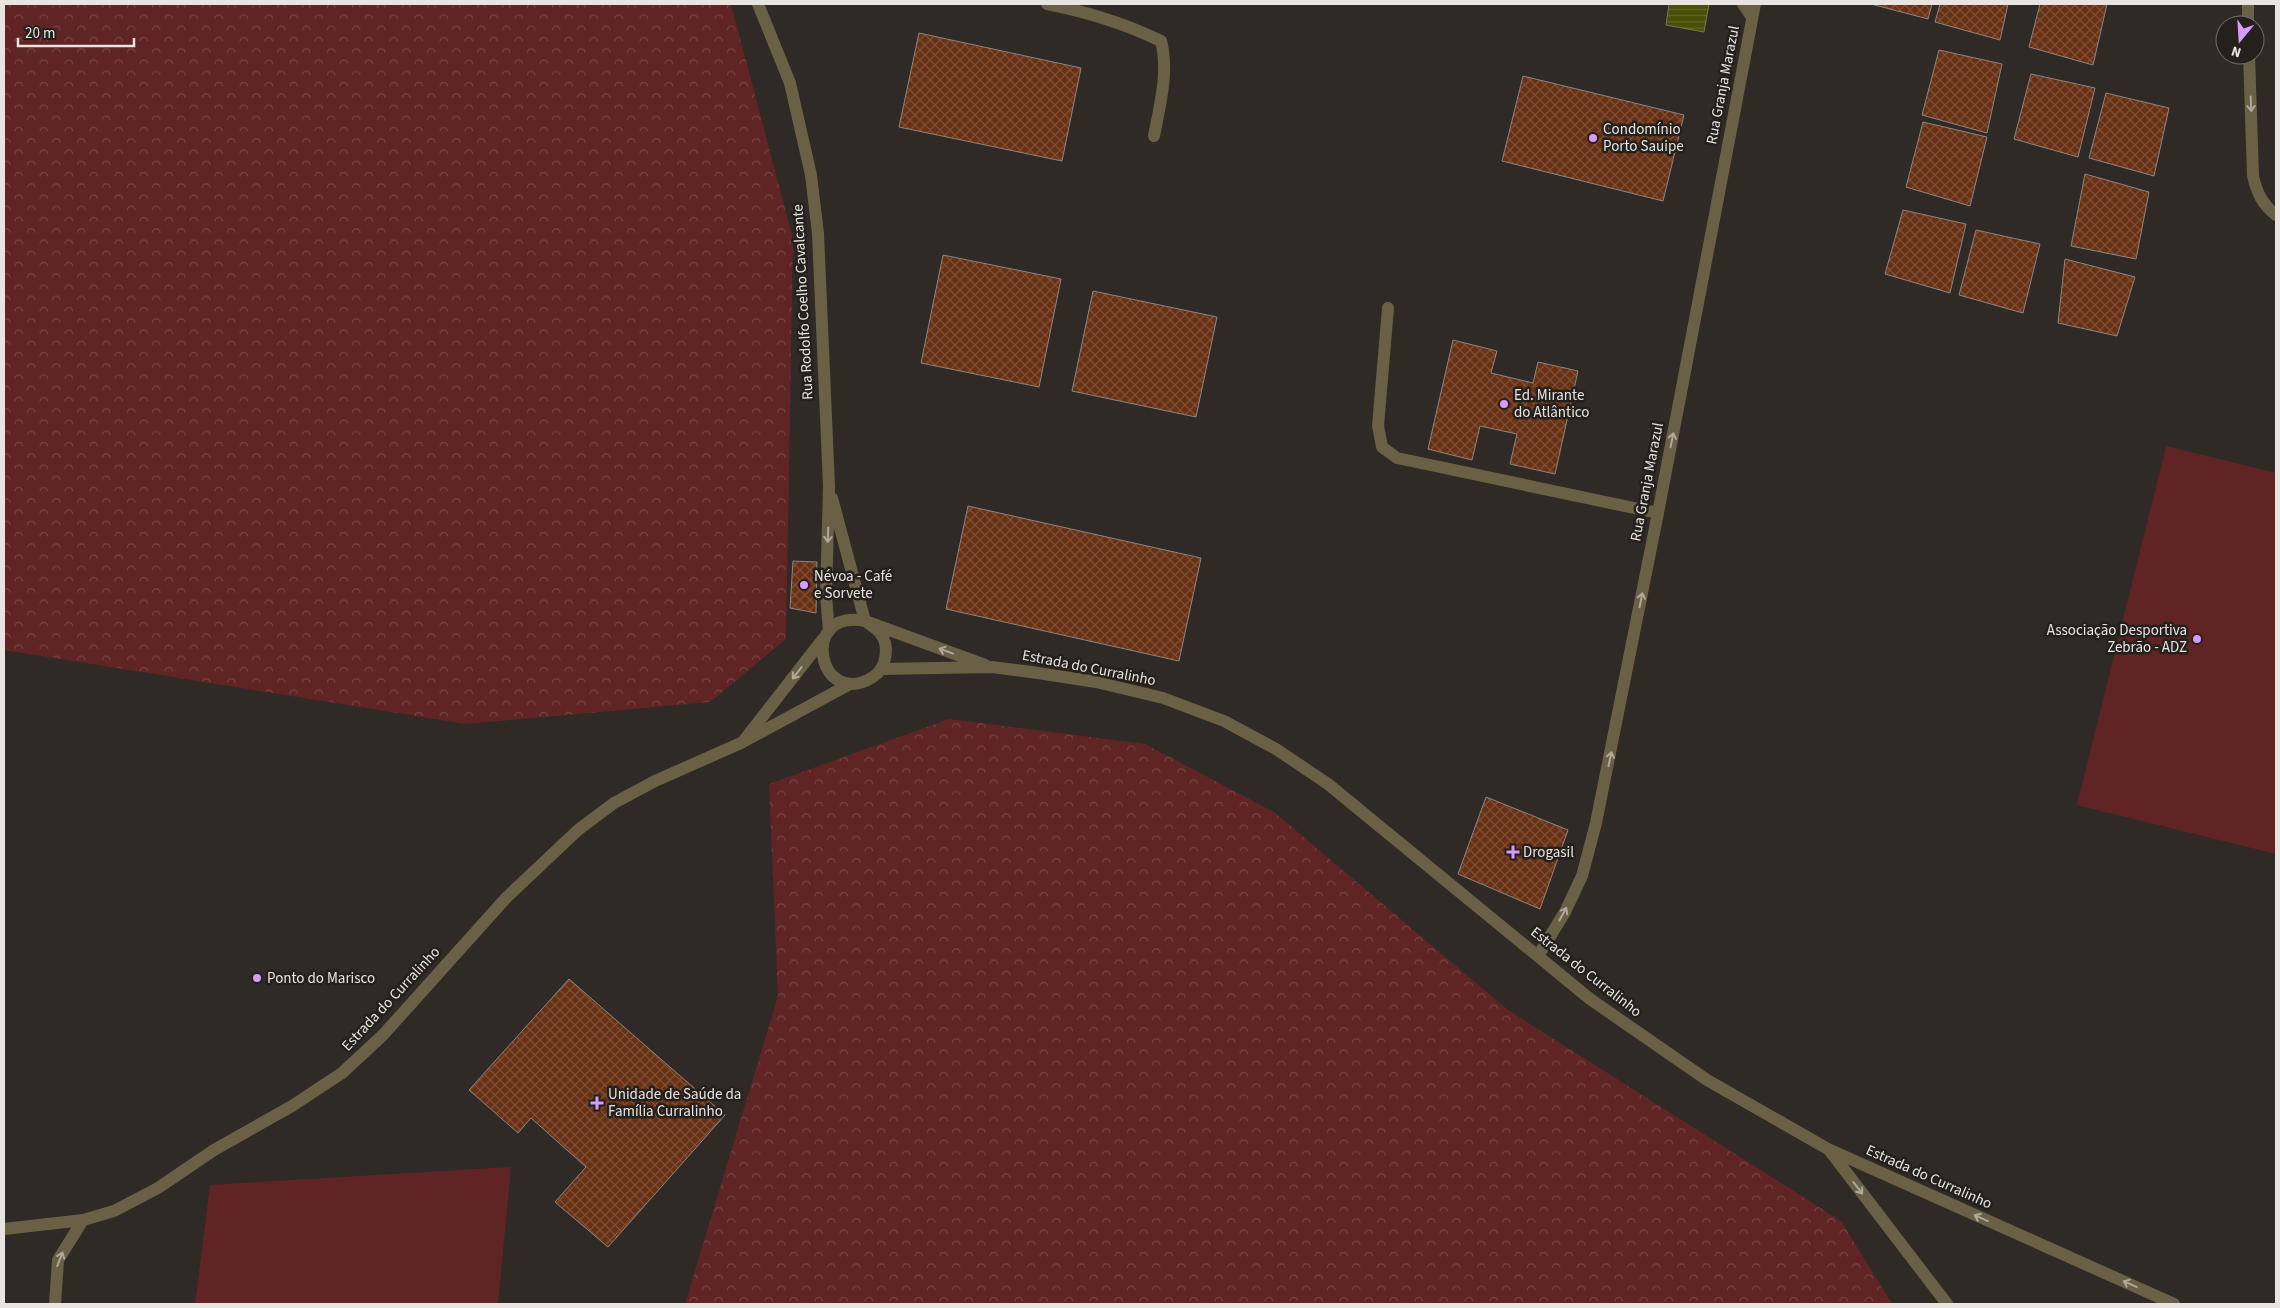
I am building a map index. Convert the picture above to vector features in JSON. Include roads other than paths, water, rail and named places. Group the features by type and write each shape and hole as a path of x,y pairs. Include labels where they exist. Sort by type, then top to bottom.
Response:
{"street":[{"name":"Rua Rodolfo Coelho Cavalcante","path":"758,4 790,83 811,175 818,234 829,486 826,596 828,632"},
{"path":"1048,4 1093,13 1136,28 1161,41 1166,58 1154,136"},
{"path":"1744,4 1752,17"},
{"name":"Rua Granja Marazul","path":"1538,956 1565,912 1582,876 1611,754 1755,4"},
{"path":"2249,65 2253,176 2257,192 2266,208 2276,215"},
{"path":"1388,308 1378,426 1382,447 1397,458 1658,513"},
{"name":"Rua Rodolfo Coelho Cavalcante","path":"829,486 867,622"},
{"path":"846,620 867,622 881,634 886,648 881,669 876,675 864,682 850,684 832,676 824,664 821,649 828,632 837,624 846,620"},
{"name":"Estrada do Curralinho","path":"867,622 992,668"},
{"name":"Estrada do Curralinho","path":"742,743 828,632"},
{"name":"Estrada do Curralinho","path":"881,669 992,668 1096,682 1163,698 1224,721 1276,749 1328,784 1590,998 1699,1075 1828,1149 2174,1304"},
{"name":"Estrada do Curralinho","path":"4,1229 83,1220 114,1211 158,1188 214,1150 292,1106 342,1073 383,1035 506,898 578,830 614,803 655,781 742,743 850,684"},
{"path":"1828,1149 1947,1304"},
{"path":"55,1304 58,1260 83,1220"}],"place":[{"name":"Condomínio Porto Sauipe","path":"1593,138"},
{"name":"Ed. Mirante do Atlântico","path":"1504,404"},
{"name":"Névoa - Café e Sorvete","path":"804,585"},
{"name":"Associação Desportiva Zebrão - ADZ","path":"2197,639"},
{"name":"Drogasil","path":"1513,852"},
{"name":"Ponto do Marisco","path":"257,978"},
{"name":"Unidade de Saúde da Família Curralinho","path":"597,1103"}]}
